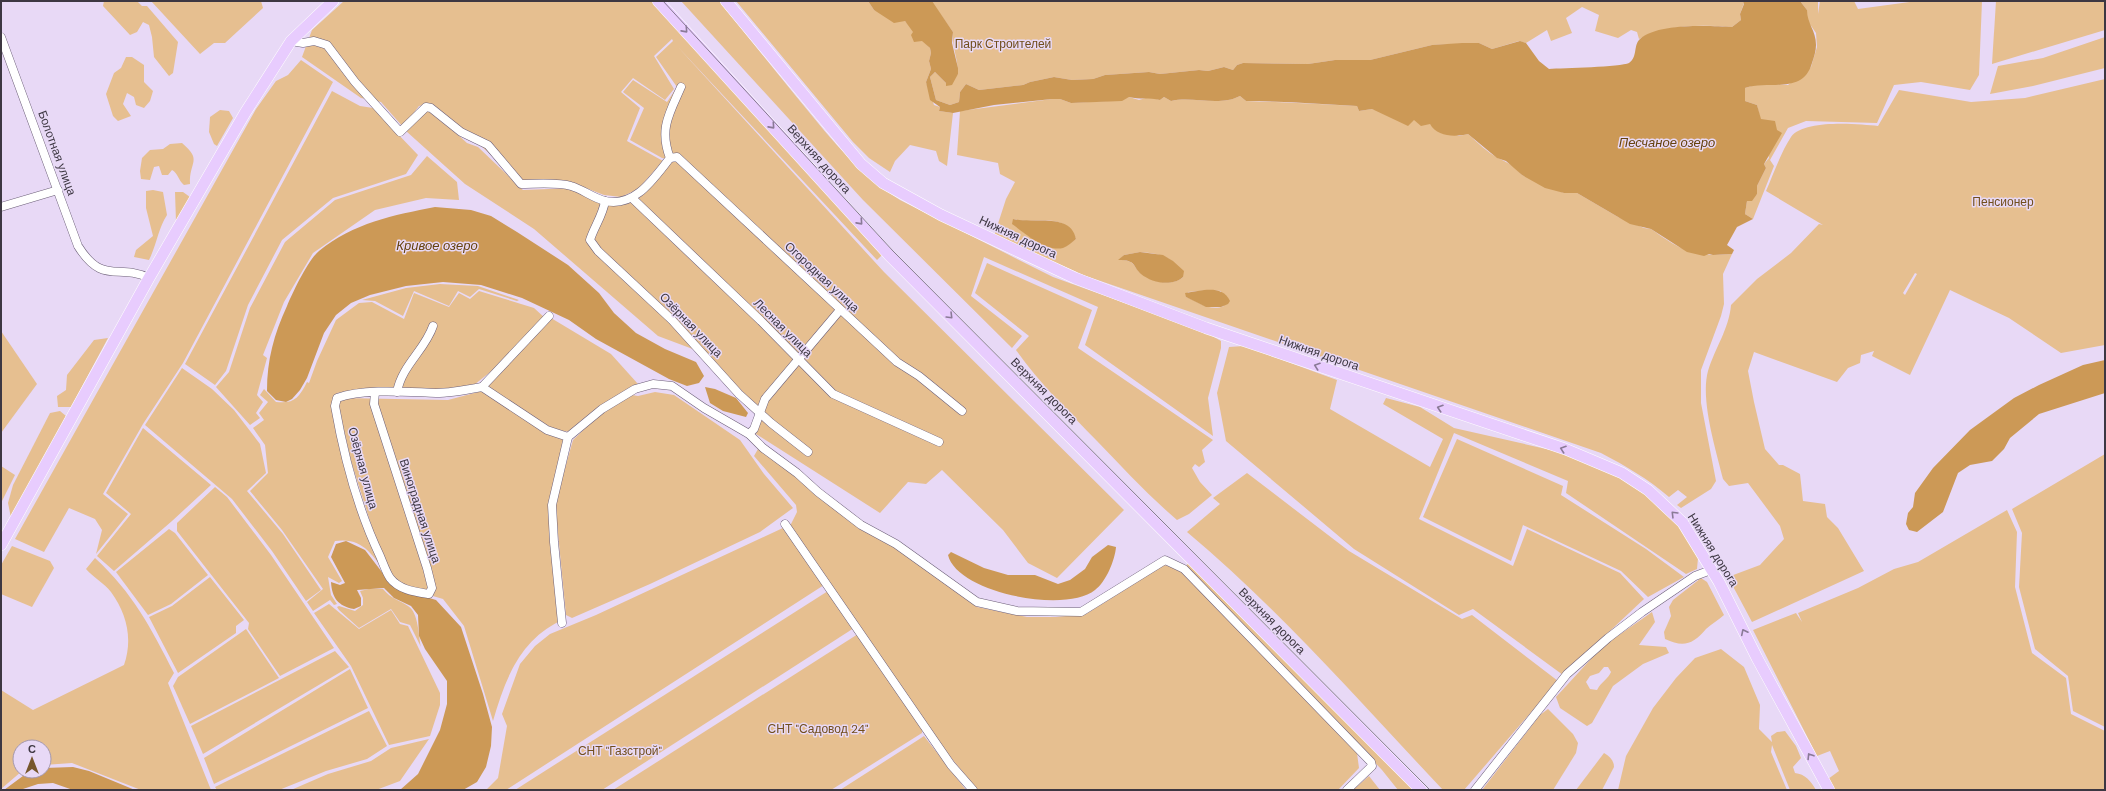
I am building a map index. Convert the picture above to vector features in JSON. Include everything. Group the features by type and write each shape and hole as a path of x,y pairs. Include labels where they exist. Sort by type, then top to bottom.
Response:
{"main road":[{"path":"1,545 149,278 245,113 291,41 333,1"},
{"name":"Верхняя дорога","path":"658,1 889,255 1421,790"},
{"name":"Нижняя дорога","path":"726,1 861,164 890,187 941,215 1075,278 1206,328 1597,461 1622,473 1648,490 1683,523 1711,570 1760,665 1829,790"}],"street":[{"name":"Болотная улица","path":"1,37 78,246 83,254 100,270 114,273 138,273 149,278"},
{"path":"291,41 303,43 314,41 327,45 355,82 400,132 426,107 432,108 461,132 488,145 521,184 570,185 605,201 618,202 632,198 641,192 670,158 665,145 666,121 681,87"},
{"name":"Огородная улица","path":"670,158 677,157 897,362 919,376 962,411"},
{"path":"1,207 58,190"},
{"name":"Лесная улица","path":"632,198 761,321 833,394 939,442"},
{"name":"Озёрная улица","path":"605,201 604,208 590,240 598,251 672,320 739,394 808,452"},
{"path":"749,434 754,429 765,399 799,361 840,310"},
{"path":"375,392 438,393 462,391 482,387 549,316"},
{"path":"396,392 404,369 429,338 433,326"},
{"path":"562,623 552,505 568,437 602,409 635,389 653,384 672,386 704,408 749,434 763,448 861,525 896,544 977,602 1017,612 1081,612 1165,560 1184,568 1371,762 1372,766 1347,790"},
{"path":"482,387 548,430 568,437"},
{"name":"Озёрная улица","path":"375,392 338,398 335,406 349,469 368,531 390,578"},
{"name":"Виноградная улица","path":"375,392 374,404 432,588 429,594 413,592 399,586 390,578"},
{"path":"785,524 951,765 973,790"},
{"path":"1475,790 1568,674 1608,638 1642,612 1695,576 1711,570"}],"green space":[{"path":"104,1 137,1 142,6 147,6 178,42 173,73 169,76 154,57 149,25 143,22 137,32 130,35 103,6"},
{"path":"151,1 261,1 263,8 225,43 214,43 200,54"},
{"path":"344,1 653,1 883,254 877,260 677,46 884,272 1124,510 1057,578 1028,563 1003,530 942,470 926,484 908,482 880,513 756,434 762,413 706,354 658,336 534,229 465,184 406,131 419,112 433,112 467,143 478,147 523,190 574,188 608,206 637,200 674,160 662,158 630,140 644,108 623,92 633,80 667,102 677,87 656,57 673,41 672,39 654,56 674,89 665,100 633,78 621,92 640,108 627,141 663,161 638,189 621,197 604,195 570,182 528,187 436,107 428,104 419,106 403,127 381,102 361,98 302,57 312,30"},
{"path":"681,1 719,1 843,152 870,178 900,200 1053,277 1205,332 1221,341 1221,348 1208,398 1213,436 1085,345 1098,307 984,257 971,296 1022,336 1012,348 863,200"},
{"path":"736,1 868,1 874,10 905,21 930,48 931,53 929,61 931,69 926,82 934,105 940,107 939,111 953,113 947,166 939,161 936,151 910,145 895,161 890,172 869,158 853,142"},
{"name":"Парк Строителей","path":"931,1 1743,1 1744,3 1740,14 1741,20 1732,27 1697,26 1673,28 1650,34 1639,39 1637,32 1631,30 1618,38 1595,31 1599,15 1582,7 1566,18 1572,33 1551,41 1547,30 1526,43 1519,41 1492,49 1479,43 1432,45 1370,60 1335,60 1308,64 1243,63 1237,65 1233,70 1224,67 1208,71 1199,70 1160,74 1149,72 1105,75 1093,79 1072,80 1054,77 1023,85 979,90 966,84 960,92 959,102 950,105 936,100 930,77 935,72 946,83 958,74 953,43 953,32"},
{"path":"1800,1 1818,1 1818,14 1820,1 1854,1 1858,9 1917,1 1982,1 1979,75 1970,90 1921,82 1894,85 1877,123 1806,121 1788,128 1770,160 1774,166 1753,219 1745,214 1747,201 1757,194 1757,186 1766,168 1764,164 1769,158 1757,105 1745,101 1745,88 1758,84 1788,85 1811,67 1817,47 1816,33 1807,20 1807,10"},
{"path":"1996,1 2105,1 2105,30 1992,64"},
{"path":"2105,37 2105,68 2033,86 1990,94 1998,66 2043,58"},
{"path":"126,57 132,57 144,65 144,82 153,91 150,101 144,108 136,105 134,97 127,93 123,104 131,116 118,121 113,116 106,94 114,73 121,68"},
{"path":"301,60 333,82 183,363 143,424 103,494 128,514 96,554 102,530 95,519 69,508 44,552 15,539 256,109 276,81 288,75"},
{"name":"Пенсионер","path":"2105,79 2105,345 2061,353 2009,318 1950,290 1910,375 1872,356 1874,351 1861,355 1860,363 1848,368 1837,382 1754,352 1748,371 1765,449 1779,465 1783,465 1800,474 1803,501 1825,504 1827,517 1838,528 1864,571 1752,622 1728,577 1760,565 1784,539 1780,526 1748,483 1729,486 1723,479 1707,410 1706,383 1708,371 1728,322 1731,305 1757,279 1791,253 1819,224 1823,225 1766,191 1784,150 1791,137 1798,131 1807,127 1832,124 1878,126 1899,90 1971,102 2025,98","holes":["1915,273 1917,274 1905,295 1903,293"]},
{"path":"332,91 360,106 373,108 418,155 406,174 333,198 282,240 248,305 226,371 215,385 185,364"},
{"path":"1240,96 1246,101 1357,106 1359,111 1372,109 1430,124 1459,136 1468,134 1490,153 1517,169 1522,175 1564,193 1577,193 1618,217 1644,228 1651,229 1671,243 1688,251 1719,255 1732,254 1723,274 1724,304 1721,316 1701,370 1701,403 1716,481 1711,489 1681,508 1677,505 1687,497 1678,490 1669,497 1636,473 1601,453 1086,276 994,236 1006,199 1015,182 1000,174 998,163 957,155 960,111 1052,99 1060,99 1071,103 1108,101 1129,97 1139,100 1149,97 1160,100 1164,97 1171,101 1223,101","holes":["1013,219 1058,222 1071,230 1076,239 1064,247 1052,247 1023,232","1140,252 1166,257 1176,265 1183,277 1179,280 1168,283 1146,277 1134,264 1129,261 1119,260 1124,255","1210,290 1221,291 1224,306 1219,308 1205,306 1186,297 1188,292"]},
{"path":"220,110 229,111 233,118 217,146 214,144 209,132 210,117"},
{"path":"182,143 192,154 194,162 190,176 190,184 184,185 176,173 172,170 168,175 162,175 159,166 154,167 150,180 141,179 140,171 142,158 150,150 163,149 170,144"},
{"path":"427,156 457,182 459,200 426,198 375,210 313,253 284,302 263,355 267,358 257,395 263,402 256,413 260,418 250,425 216,387 229,372 250,308 285,242 335,200 411,175"},
{"path":"153,190 163,192 167,215 149,260 134,257 136,250 153,236 146,208 146,191"},
{"path":"175,192 183,192 190,197 176,222"},
{"path":"987,263 1092,310 1078,348 1213,440 1202,450 1205,462 1199,467 1195,464 1192,468 1200,482 1212,495 1189,514 1177,520 1126,472 1055,397 1016,350 1029,336 975,293"},
{"path":"440,284 478,286 519,300 517,301 479,289 470,297 458,291 449,306 414,291 403,316 375,301 362,300 406,288"},
{"path":"479,291 534,308 545,318 494,369 474,385 455,391 369,388 337,393 332,403 344,463 387,574 366,548 360,544 345,540 335,541 328,557 342,581 339,583 328,577 331,595 337,604 334,605 330,600 313,611 307,602 323,589 282,530 250,491 268,473 265,445 253,428 264,420 259,413 268,402 260,395 264,389 276,402 287,402 295,399 307,382 309,383 317,361 336,320 359,303 372,302 404,319 414,293 449,307 459,293 470,299"},
{"path":"551,318 611,354 638,384 572,432 555,430 486,387"},
{"path":"1,331 37,384 1,433"},
{"path":"108,338 71,407 58,407 57,396 66,390 67,375 94,340"},
{"path":"1244,346 1337,380 1330,409 1430,467 1443,439 1383,404 1386,398 1420,407 1454,428 1564,453 1619,477 1645,494 1679,526 1698,558 1697,569 1686,574 1566,493 1568,481 1454,433 1419,519 1513,566 1527,529 1620,573 1644,599 1563,675 1473,609 1459,615 1354,549 1226,441 1217,393 1229,347"},
{"path":"182,368 212,389 234,410 260,444 266,473 247,491 283,534 321,590 306,601 272,551 232,499 145,425"},
{"path":"482,391 565,439 549,503 560,621 546,629 534,639 524,651 509,677 493,721 464,626 443,599 416,591 397,583 381,556 351,461 338,405 342,398 448,400"},
{"path":"655,392 674,395 740,440 764,474 793,508 760,532 650,584 572,618 566,615 555,503 573,440 600,414 632,395 638,396"},
{"path":"60,411 66,416 11,518 8,503 13,485 50,413"},
{"path":"143,428 211,485 114,571 97,556 131,514 106,493"},
{"path":"1457,439 1563,486 1561,495 1646,549 1684,577 1648,597 1621,571 1523,525 1511,561 1423,517"},
{"path":"758,449 784,466 849,521 902,552 977,607 1027,617 1056,617 1086,614 1164,565 1180,569 1357,753 1359,768 1338,790 977,790 928,729 790,526 797,512 796,505 754,456"},
{"path":"2105,454 2105,727 2073,711 2068,676 2035,649 2019,587 2022,533 2012,509"},
{"path":"1,466 15,475 1,503"},
{"path":"1247,473 1349,551 1462,619 1472,615 1558,681 1464,790 1443,790 1319,657 1255,593 1187,532 1220,504 1213,498"},
{"path":"215,487 227,497 271,555 334,648 280,676 248,629 249,623 177,531 177,523"},
{"path":"2007,510 2017,532 2015,587 2032,653 2066,678 2071,714 2105,731 2105,790 1834,790 1828,779 1839,771 1830,751 1817,756 1753,630 1796,613 1802,622 1798,613 1858,588 1894,569 1918,562"},
{"path":"785,527 824,585 506,790 486,790 498,778 507,726 502,714 520,664 535,646 550,634 596,615"},
{"path":"169,529 175,533 208,575 171,604 148,615 116,572"},
{"path":"12,546 50,561 54,568 32,607 1,594 1,565"},
{"path":"95,558 120,584 149,626 174,673 168,683 211,790 141,790 72,763 52,764 52,739 12,739 13,779 1,789 1,690 33,710 124,665 128,646 125,618 117,600 111,592 86,569"},
{"path":"1190,561 1414,790 1398,790 1382,770 1186,566"},
{"path":"210,577 244,620 236,626 236,633 178,673 149,617 172,606"},
{"path":"1701,578 1707,582 1724,615 1708,627 1697,638 1688,643 1683,644 1665,639 1664,632 1671,616 1669,607 1673,600"},
{"path":"369,589 383,589 389,595 412,609 418,625 421,647 410,625 400,622 391,609 359,628 337,607 339,606 355,611 363,605 363,598 360,591"},
{"name":"СНТ \"Газстрой\"","path":"828,591 854,628 602,790 515,790"},
{"path":"329,604 359,629 391,610 400,624 408,626 440,693 440,705 430,736 389,745 351,666 314,613"},
{"path":"1652,612 1655,622 1639,645 1666,647 1669,653 1643,664 1613,686 1592,723 1587,726 1560,708 1556,697 1602,647","holes":["1604,667 1608,667 1611,672 1608,677 1597,690 1590,689 1586,682 1590,676 1599,673"]},
{"path":"246,629 279,678 190,724 173,686 178,677"},
{"name":"СНТ \"Садовод 24\"","path":"858,634 922,727 922,733 831,790 613,790"},
{"path":"1721,649 1744,667 1760,705 1759,729 1772,742 1771,736 1777,732 1785,731 1796,746 1801,758 1793,767 1795,773 1807,778 1816,790 1790,790 1772,745 1771,752 1787,790 1618,790 1626,756 1653,708 1676,678 1695,658"},
{"path":"335,651 349,667 203,754 191,726"},
{"path":"350,669 368,708 214,784 204,758"},
{"path":"1548,709 1573,734 1578,743 1576,753 1553,790 1482,790 1540,715"},
{"path":"369,711 387,746 367,759 326,771 279,790 217,790 215,787"},
{"path":"924,736 966,790 840,790 918,740"},
{"path":"429,739 400,781 376,790 291,790 328,774 371,761 391,748"},
{"path":"1604,753 1612,760 1614,767 1602,790 1576,790"},
{"path":"1369,776 1380,790 1353,790"}],"water":[{"name":"Песчаное озеро","path":"868,1 932,1 953,32 952,43 958,74 952,85 946,86 946,83 935,72 930,77 936,100 950,105 959,102 960,92 966,84 979,90 1023,85 1054,77 1072,80 1093,79 1105,75 1149,72 1160,74 1199,70 1208,71 1224,67 1233,70 1237,65 1243,63 1308,64 1335,60 1370,60 1432,45 1462,43 1479,43 1492,49 1520,41 1526,43 1539,61 1549,69 1624,64 1629,63 1634,58 1637,44 1640,39 1659,30 1684,27 1732,27 1741,20 1740,14 1744,4 1743,1 1800,1 1807,10 1808,19 1815,35 1816,47 1813,61 1808,73 1801,79 1793,83 1745,88 1745,101 1757,105 1761,119 1775,121 1777,130 1782,133 1764,164 1766,168 1757,186 1757,194 1752,201 1747,201 1745,214 1753,219 1737,227 1727,245 1734,250 1732,254 1709,254 1704,256 1687,252 1651,229 1630,224 1577,193 1564,193 1545,188 1522,175 1506,161 1497,158 1468,134 1452,136 1442,134 1430,124 1421,126 1414,120 1408,126 1372,109 1359,111 1357,106 1246,101 1240,96 1223,101 1171,101 1164,97 1160,100 1129,97 1122,101 1071,103 1060,99 1052,99 994,105 953,113 939,111 940,107 930,100 926,82 931,69 929,61 931,53 930,48 922,41 914,42 911,35 913,32 905,21 894,23 874,10"},
{"name":"Кривое озеро","path":"435,207 471,210 491,216 517,232 568,265 599,293 614,313 636,333 665,349 696,362 704,376 699,383 687,386 669,379 596,339 569,320 522,298 481,285 443,282 406,286 370,295 351,303 336,315 324,333 307,378 300,390 292,399 286,402 276,400 267,391 268,369 272,347 282,316 310,261 319,251 346,233 389,217"},
{"path":"1013,219 1059,222 1067,225 1073,231 1076,239 1063,248 1042,245 1012,224"},
{"path":"1140,252 1163,255 1173,261 1184,271 1183,277 1168,283 1156,282 1141,274 1131,262 1118,260 1124,255"},
{"path":"1204,290 1222,292 1230,301 1228,304 1221,307 1206,307 1186,297 1185,293"},
{"path":"2105,360 2105,393 2039,414 2010,438 2004,449 1992,461 1970,465 1958,473 1943,512 1917,532 1909,530 1906,524 1908,513 1913,507 1915,493 1933,468 1970,430 2014,398 2039,385 2083,365"},
{"path":"705,387 715,389 736,398 748,413 746,417 723,411 710,403"},
{"path":"346,541 365,550 388,580 409,592 436,600 461,627 492,727 491,746 486,767 477,782 463,790 400,790 418,774 440,730 447,704 447,681 425,649 419,636 418,615 411,606 394,598 384,588 357,590 361,598 361,606 354,609 344,606 334,597 331,582 340,585 345,583 331,557 336,544"},
{"path":"1108,545 1116,547 1112,564 1103,582 1095,590 1081,597 1061,600 1014,596 991,589 971,580 956,568 948,555 951,552 984,568 1008,575 1035,575 1058,584 1070,580 1085,569 1092,557"},
{"path":"73,767 89,771 135,790 73,790 53,783 38,784 20,790 4,790 19,779 52,779 52,768"}],"tram line":[{"path":"663,1 893,251 1430,790"}]}
